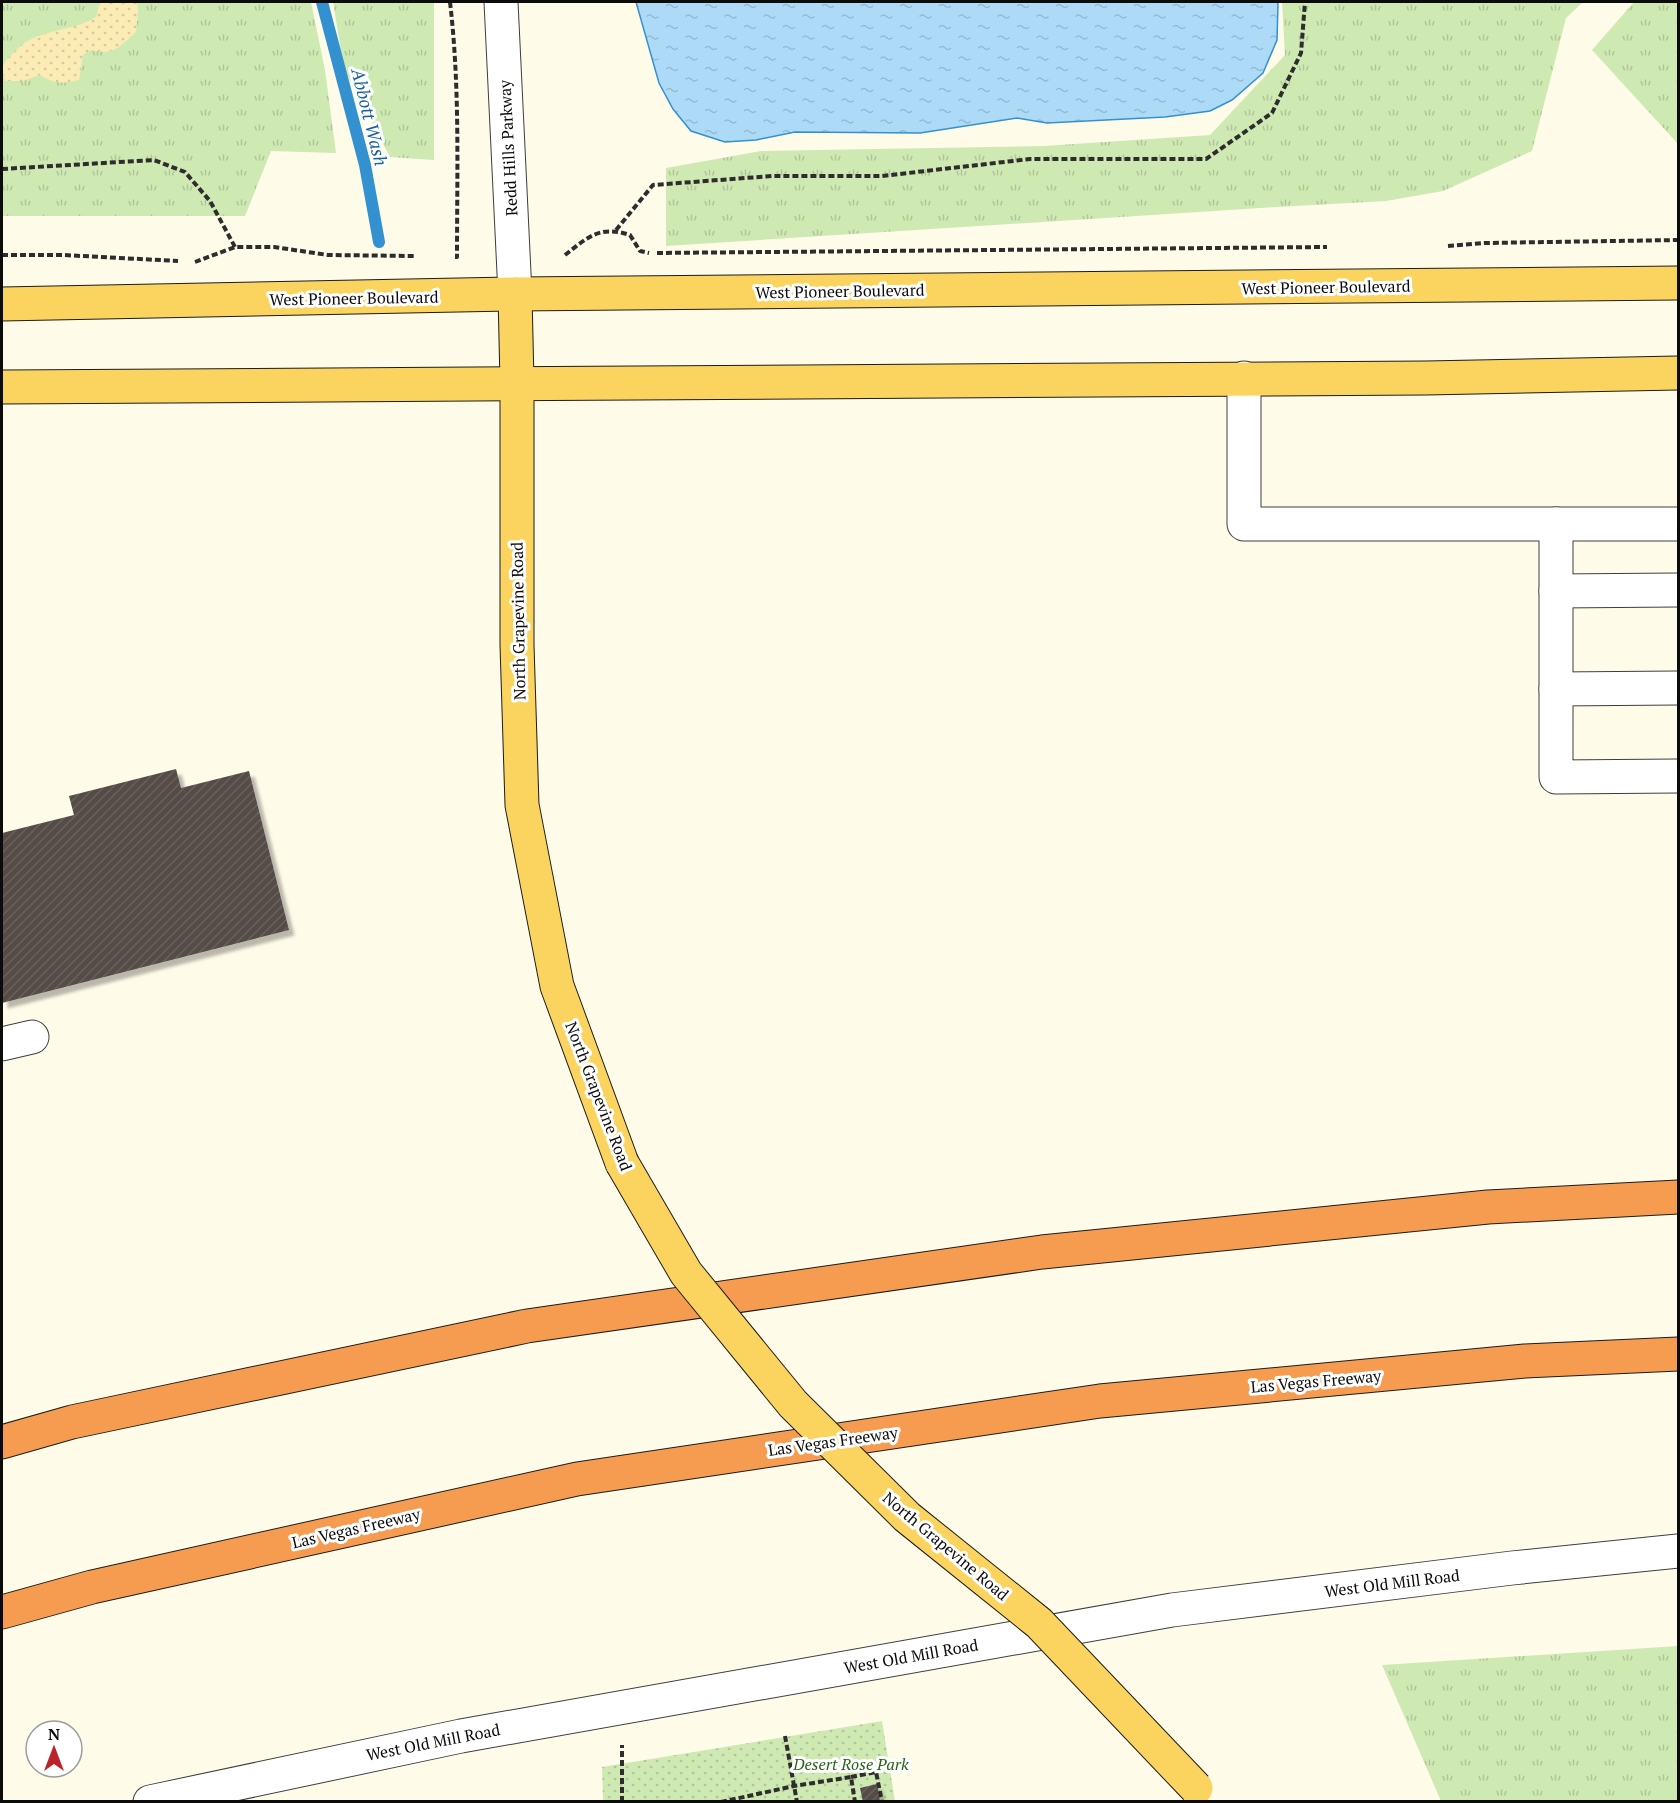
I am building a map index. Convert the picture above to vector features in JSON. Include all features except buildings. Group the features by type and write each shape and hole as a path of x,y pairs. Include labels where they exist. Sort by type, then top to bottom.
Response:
{"highway":[{"path":"2,1442 84,1420 550,1322 1042,1252 1488,1208 1678,1197"},
{"name":"Las Vegas Freeway","path":"2,1612 92,1587 577,1479 1100,1401 1525,1361 1678,1354"}],"main road":[{"name":"West Pioneer Boulevard","path":"2,304 515,294 1678,283"},
{"name":"North Grapevine Road","path":"515,294 517,645 522,806 557,986 622,1163 686,1273 793,1404 907,1517 1039,1623 1200,1795"},
{"path":"2,387 1678,374"}],"street":[{"name":"Redd Hills Parkway","path":"501,2 515,294"},
{"path":"1244,378 1244,524 1678,524"},
{"path":"1556,524 1556,777 1678,776"},
{"path":"1556,591 1678,590"},
{"path":"1556,689 1678,688"},
{"name":"West Old Mill Road","path":"150,1802 461,1736 1172,1610 1512,1568 1678,1551"}],"path":[{"path":"446,257 457,257 454,34 450,2"},
{"path":"616,230 653,185 772,176 882,176 1030,159 1206,159 1272,113 1301,54 1305,2"},
{"path":"2,169 154,160 185,172 210,201 235,247"},
{"path":"565,255 594,233 616,230 630,235 640,251 648,254 1277,246 1334,248"},
{"path":"1440,246 1485,243 1678,240"},
{"path":"2,255 63,255 195,262 235,247 274,247 328,255 422,256"},
{"path":"622,1802 623,1707"},
{"path":"784,1736 797,1802"},
{"path":"721,1802 794,1786 876,1772 882,1802"},
{"path":"851,1777 855,1802"}],"green space":[{"path":"2,2 311,2 325,70 336,153 271,151 245,216 2,216"},
{"path":"333,2 434,2 434,160 390,157 344,69"},
{"path":"1282,2 1583,2 1566,18 1532,151 1443,191 1386,201 666,246 666,168 761,151 1044,146 1210,135 1285,55"},
{"path":"1634,2 1678,2 1678,144 1592,50"},
{"path":"1678,1646 1678,1801 1441,1801 1382,1665"},
{"name":"Desert Rose Park","path":"882,1721 895,1801 603,1801 602,1767"}],"sand":[{"path":"100,2 137,2 136,32 111,51 91,50 83,55 79,80 59,82 40,75 23,81 5,81 2,66 18,48 38,36 82,24 96,17"}],"water":[{"path":"636,2 1277,2 1277,40 1263,73 1232,100 1210,111 1165,117 1047,123 1017,118 920,133 795,132 756,140 725,142 691,131 673,109 659,83"}],"waterway":[{"name":"Abbott Wash","path":"322,2 365,165 379,242"}]}
